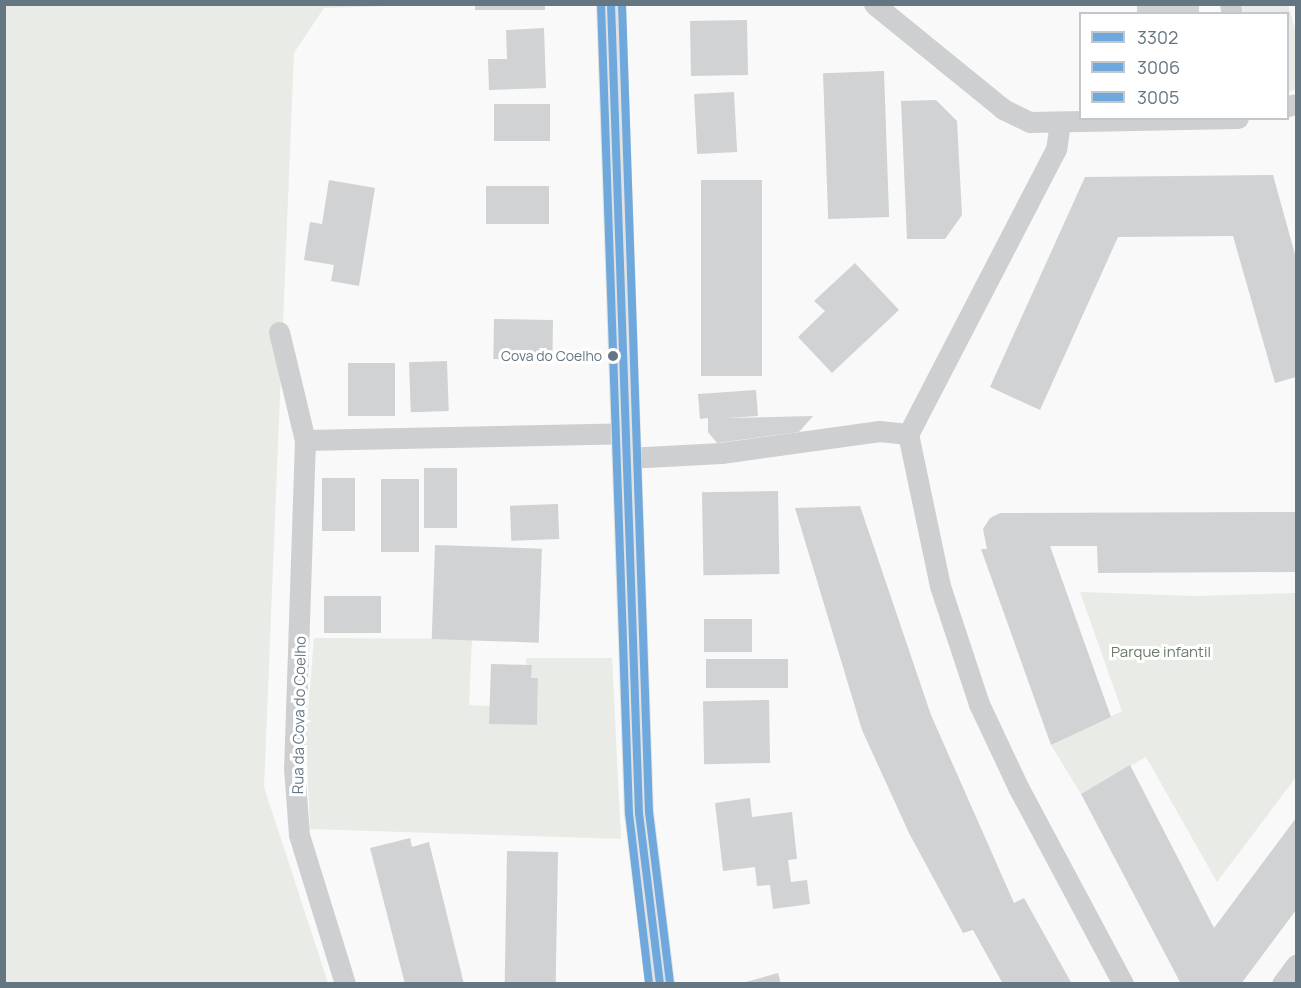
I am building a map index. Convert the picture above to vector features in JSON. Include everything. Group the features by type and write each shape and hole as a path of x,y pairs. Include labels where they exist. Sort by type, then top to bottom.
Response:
{"main road":[{"path":"612,4 639,813 660,984"}],"street":[{"path":"874,4 1003,109 1030,122 1176,120"},
{"path":"1060,122 1056,149 909,434 940,586 979,704 1018,787 1123,984"},
{"name":"Rua da Cova do Coelho","path":"279,332 305,440 294,768 299,835 345,984"},
{"path":"305,440 627,446 721,453 879,431 909,434"},
{"path":"1282,984 1296,965"}],"green space":[{"path":"5,5 423,5 324,8 294,53 264,787 328,983 5,984"},
{"path":"1242,5 1288,5 1296,32 1296,89 1289,92 1289,12 1244,12"},
{"name":"Parque infantil","path":"1080,592 1196,596 1296,593 1296,777 1217,882 1146,757 1081,794 1051,745 1122,711"},
{"path":"314,638 472,639 469,705 490,706 490,724 537,725 538,679 531,678 532,666 526,665 526,658 612,658 621,839 310,829 306,735"}],"building":[{"path":"475,4 545,4 545,10 475,10"},
{"path":"1137,4 1199,4 1199,12 1137,12"},
{"path":"747,20 748,75 691,76 690,21"},
{"path":"544,28 546,88 489,90 488,59 507,59 506,30"},
{"path":"884,71 889,217 828,219 823,73"},
{"path":"734,92 737,152 697,154 694,94"},
{"path":"936,100 957,121 962,215 945,239 907,239 901,101"},
{"path":"494,104 550,104 550,141 494,141"},
{"path":"1273,175 1296,258 1296,377 1275,383 1233,236 1118,237 1040,410 990,387 1085,177"},
{"path":"329,180 375,188 359,286 331,281 334,265 304,260 310,222 322,224"},
{"path":"701,180 762,180 762,376 701,376"},
{"path":"486,186 549,186 549,224 486,224"},
{"path":"855,263 899,310 832,373 798,337 825,311 814,301"},
{"path":"494,319 553,320 552,360 493,359"},
{"path":"447,361 449,411 411,412 409,362"},
{"path":"348,363 395,363 395,416 348,416"},
{"path":"756,390 758,416 726,418 813,416 799,432 717,443 708,432 708,418 700,419 698,394"},
{"path":"424,468 457,468 457,528 424,528"},
{"path":"322,478 355,478 355,531 322,531"},
{"path":"381,479 419,479 419,552 381,552"},
{"path":"778,491 779,574 703,575 702,492"},
{"path":"558,504 559,539 511,541 510,506"},
{"path":"860,506 931,715 1014,903 1024,898 1072,984 1003,984 973,930 963,933 909,833 862,730 795,508"},
{"path":"1296,512 1296,572 1098,573 1097,546 1050,546 1111,717 1051,745 981,549 987,549 983,529 990,518 1000,513"},
{"path":"435,545 542,549 539,643 432,639"},
{"path":"324,596 381,596 381,633 324,633"},
{"path":"704,619 752,619 752,652 704,652"},
{"path":"706,659 788,659 788,688 706,688"},
{"path":"491,664 532,665 531,678 538,678 537,725 489,724"},
{"path":"769,700 770,763 704,764 703,701"},
{"path":"1130,765 1214,928 1296,818 1296,910 1241,984 1181,984 1081,794"},
{"path":"750,798 752,817 792,812 797,859 788,860 791,882 807,880 810,904 773,909 770,885 757,886 755,867 723,871 715,803"},
{"path":"410,838 412,847 429,842 464,984 405,984 370,848"},
{"path":"507,851 558,852 556,984 505,984"},
{"path":"778,973 781,984 742,984 742,983"}],"transit line":[{"name":"3006","path":"601,4 629,813 649,984"},
{"name":"3302","path":"611,4 639,813 660,984"},
{"name":"3005","path":"622,4 649,812 670,983"}],"place":[{"name":"Cova do Coelho","path":"613,356"}]}
